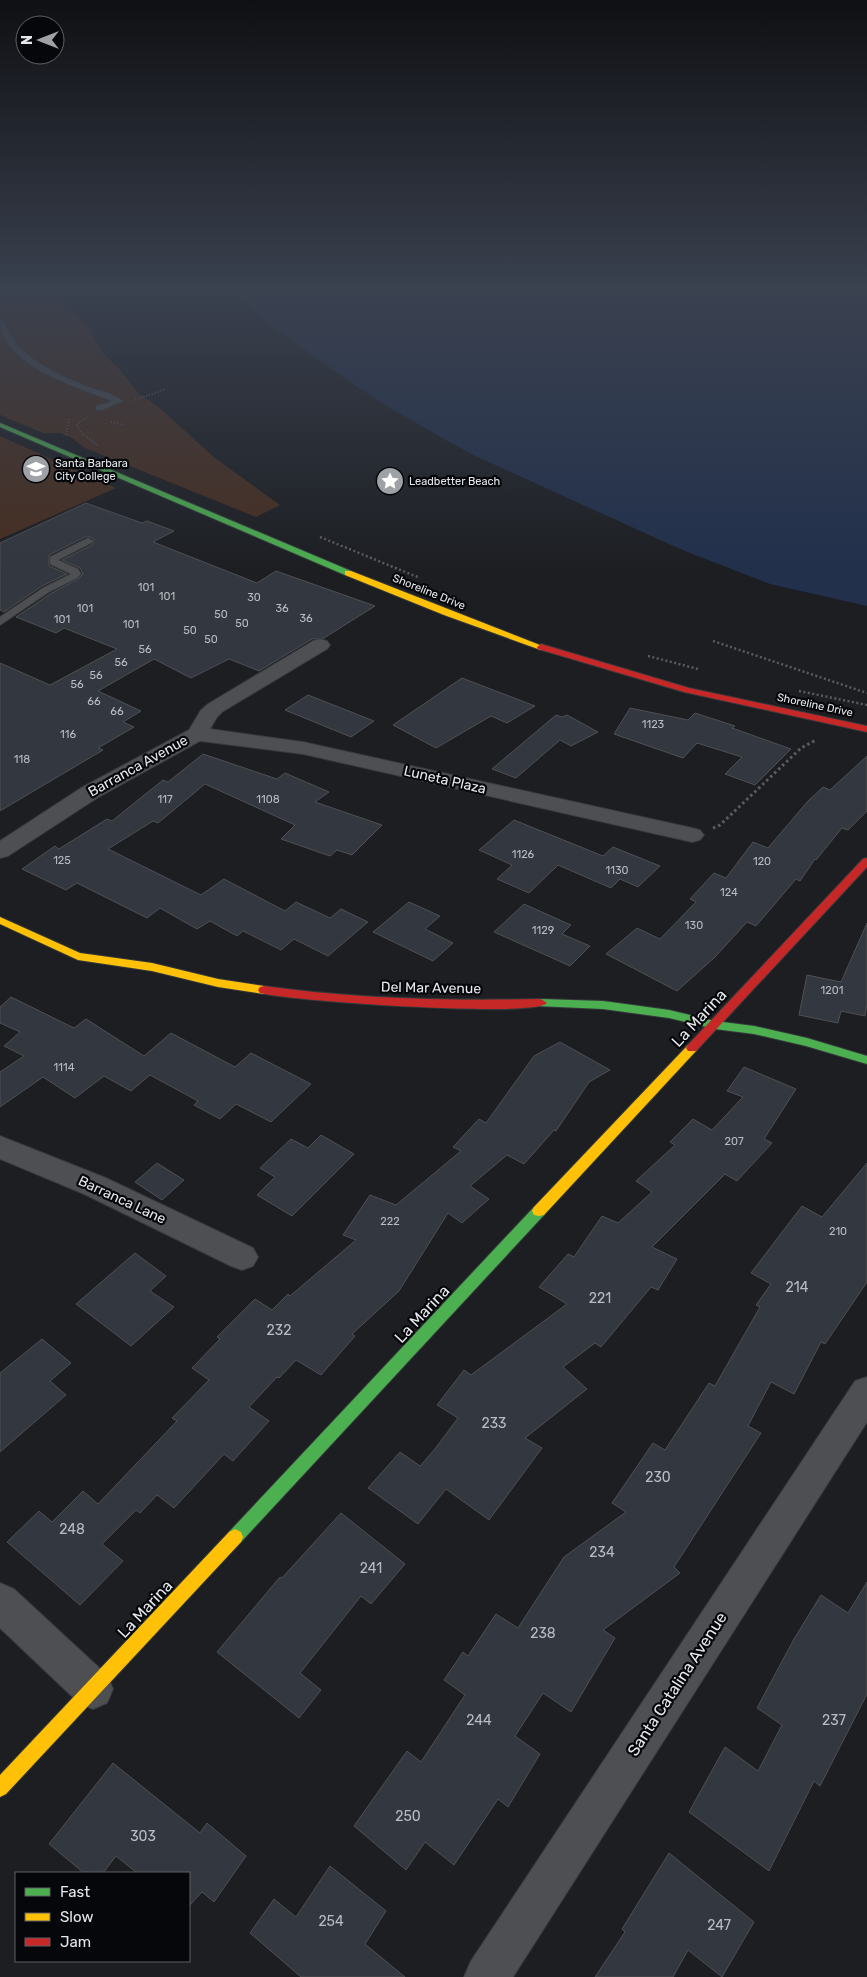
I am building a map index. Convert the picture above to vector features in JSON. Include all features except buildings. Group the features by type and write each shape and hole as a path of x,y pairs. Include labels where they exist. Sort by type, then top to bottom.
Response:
{"street":[{"name":"Shoreline Drive","path":"0,425 239,528 433,608 498,632 628,674 718,698 867,729"},
{"name":"Barranca Avenue","path":"0,851 89,793 198,734 208,714 215,708 320,645"},
{"name":"Luneta Plaza","path":"198,734 303,748 692,835"},
{"name":"La Marina","path":"0,1788 865,864"},
{"name":"Del Mar Avenue","path":"0,920 78,956 152,967 218,983 288,994 363,1002 603,1005 669,1014 715,1025 754,1030 798,1040 867,1060"},
{"name":"Barranca Lane","path":"0,1147 95,1186 242,1257"},
{"name":"Santa Catalina Avenue","path":"487,1977 867,1392"},
{"path":"0,1602 93,1689"}],"lane":[{"path":"78,385 119,401 99,408"},
{"path":"0,622 46,590 74,576 76,574 75,571 53,562 53,559 88,541"}],"path":[{"path":"135,400 166,389"},
{"path":"89,416 76,425 79,432 100,446"},
{"path":"314,534 422,578"},
{"path":"712,640 867,693"},
{"path":"639,654 704,671"},
{"path":"790,689 867,705"},
{"path":"692,835 720,826 801,748 814,740 850,725"}],"shaded area":[{"path":"0,385 132,385 139,394 160,408 215,458 280,505 256,517 85,448 72,438 60,433 43,433 0,415"},
{"name":"Santa Barbara City College","path":"0,436 116,488 0,539"}],"water":[{"path":"867,385 867,606 770,584 680,549 471,454 390,408 356,386"}],"traffic: fast":[{"path":"0,425 348,573"},
{"path":"541,1003 603,1005 669,1014 715,1025 754,1030 807,1042 867,1060"},
{"path":"235,1537 539,1211"}],"traffic: slow":[{"path":"348,573 447,613 541,647"},
{"path":"0,920 78,956 152,967 218,983 264,990"},
{"path":"539,1211 692,1048"},
{"path":"0,1788 235,1537"}],"traffic: jam":[{"path":"541,647 687,690 867,729"},
{"path":"692,1048 867,861"},
{"path":"264,990 333,999 402,1003 541,1003"}],"place":[{"name":"Santa Barbara City College","path":"36,469"},
{"name":"Leadbetter Beach","path":"390,481"}]}
